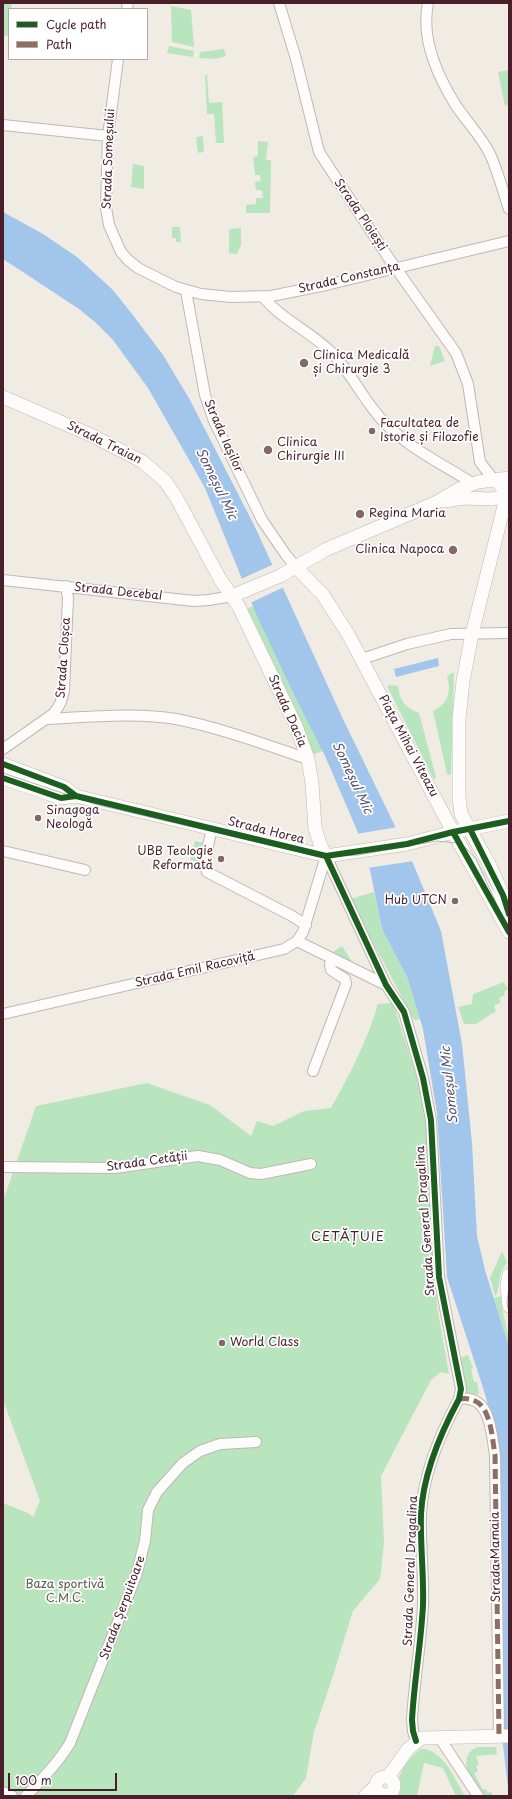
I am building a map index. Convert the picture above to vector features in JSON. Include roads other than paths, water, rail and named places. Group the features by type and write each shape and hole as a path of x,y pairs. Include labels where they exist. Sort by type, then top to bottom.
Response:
{"main road":[{"name":"Strada Traian","path":"3,397 93,436 143,462 153,470 165,481 176,497 220,579 238,594"},
{"path":"238,594 280,576 327,549 435,503 459,489 472,484 499,479 507,492 500,497 492,499 453,499 435,503"},
{"name":"Piața Mihai Viteazu","path":"507,492 503,514 472,634 463,681 458,726 459,802 461,814 503,895 509,914"},
{"name":"Piața Mihai Viteazu","path":"296,567 313,583 331,605 362,659 453,832 509,932"},
{"name":"Strada Dacia","path":"238,594 239,607 296,726 308,759 312,783 315,828 326,856"},
{"name":"Strada Horea","path":"4,763 64,787 76,796"},
{"name":"Strada Horea","path":"4,782 61,798 76,796 326,856 407,844 453,832 509,821"},
{"path":"508,1303 507,1285 509,1275"},
{"path":"365,1796 376,1786 381,1778 388,1777 403,1755 416,1741 422,1738 504,1736"},
{"path":"376,1786 381,1794 391,1794 394,1784 388,1777"}],"street":[{"name":"Strada Ploiești","path":"279,3 296,59 319,152 456,353 461,363 471,401 478,459 482,466 499,479"},
{"path":"428,3 426,21 427,31 435,65 455,104 490,154 509,209"},
{"name":"Strada Someșului","path":"118,60 110,111 108,136 106,208 109,225 118,247 128,260 138,268 186,291"},
{"path":"3,125 108,136"},
{"name":"Strada Constanța","path":"186,291 231,297 263,297 326,285 509,241"},
{"name":"Strada Iașilor","path":"186,291 205,395 214,421 262,520 296,567"},
{"path":"263,297 280,315 331,352 375,412 396,433 426,457 472,484"},
{"name":"Strada Decebal","path":"3,580 194,601 209,600 238,594"},
{"name":"Strada Cloșca","path":"3,748 47,719 58,708 64,690 68,598 66,586"},
{"path":"362,659 407,644 451,634 509,633"},
{"path":"47,719 127,716 174,719 232,732 308,759"},
{"path":"4,763 7,773 4,782"},
{"path":"212,829 204,862 207,872 292,916 306,925"},
{"path":"3,851 85,870"},
{"path":"326,856 306,925 297,941 333,960 386,984"},
{"name":"Strada General Dragalina","path":"326,856 386,984 399,1003 408,1022 427,1093 431,1120 439,1277 461,1390 459,1399 433,1458 422,1501 421,1529 423,1603 412,1720 416,1741"},
{"path":"316,889 327,883 335,884 340,888"},
{"name":"Strada Emil Racoviță","path":"3,1014 270,953 284,949 297,941"},
{"path":"313,1071 346,984 345,979 331,970 330,964 333,960"},
{"name":"Strada Cetății","path":"3,1167 115,1168 198,1156 220,1160 250,1173 261,1174 311,1164"},
{"name":"Strada Mamaia","path":"459,1399 467,1398 475,1400 485,1410 491,1431 495,1455 504,1736"},
{"name":"Strada Șerpuitoare","path":"26,1796 48,1773 70,1743 136,1576 145,1541 148,1510 157,1492 183,1463 200,1451 220,1444 256,1442"},
{"path":"439,1737 478,1796"},
{"path":"3,1792 12,1796"}],"water":[{"name":"Someșul Mic","path":"3,212 43,234 77,257 113,290 163,355 190,400 255,527 343,719 412,861 441,931 462,1044 472,1143 477,1236 485,1270 509,1347 509,1796 503,1745 495,1438 486,1397 447,1277 437,1113 423,1029 408,979 382,929 370,870 359,835 325,756 295,697 257,616 205,488 148,388 113,340 79,309 3,259"},
{"path":"438,658 439,666 396,677 394,669"}],"tram line":[{"path":"3,773 98,805 321,857 358,855 437,841 457,843 466,848 476,859 509,931"},
{"path":"509,1288 507,1302 509,1314"}],"place":[{"name":"Clinica Medicală și Chirurgie 3","path":"304,363"},
{"name":"Facultatea de Istorie și Filozofie","path":"372,431"},
{"name":"Clinica Chirurgie III","path":"268,450"},
{"name":"Regina Maria","path":"360,514"},
{"name":"Clinica Napoca","path":"453,550"},
{"name":"Sinagoga Neologă","path":"38,818"},
{"name":"UBB Teologie Reformată","path":"221,859"},
{"name":"Hub UTCN","path":"455,901"},
{"name":"World Class","path":"222,1343"}],"district":[{"name":"CETĂȚUIE","path":"348,1237"}],"park label":[{"name":"Baza sportivă C.M.C.","path":"65,1592"}]}
